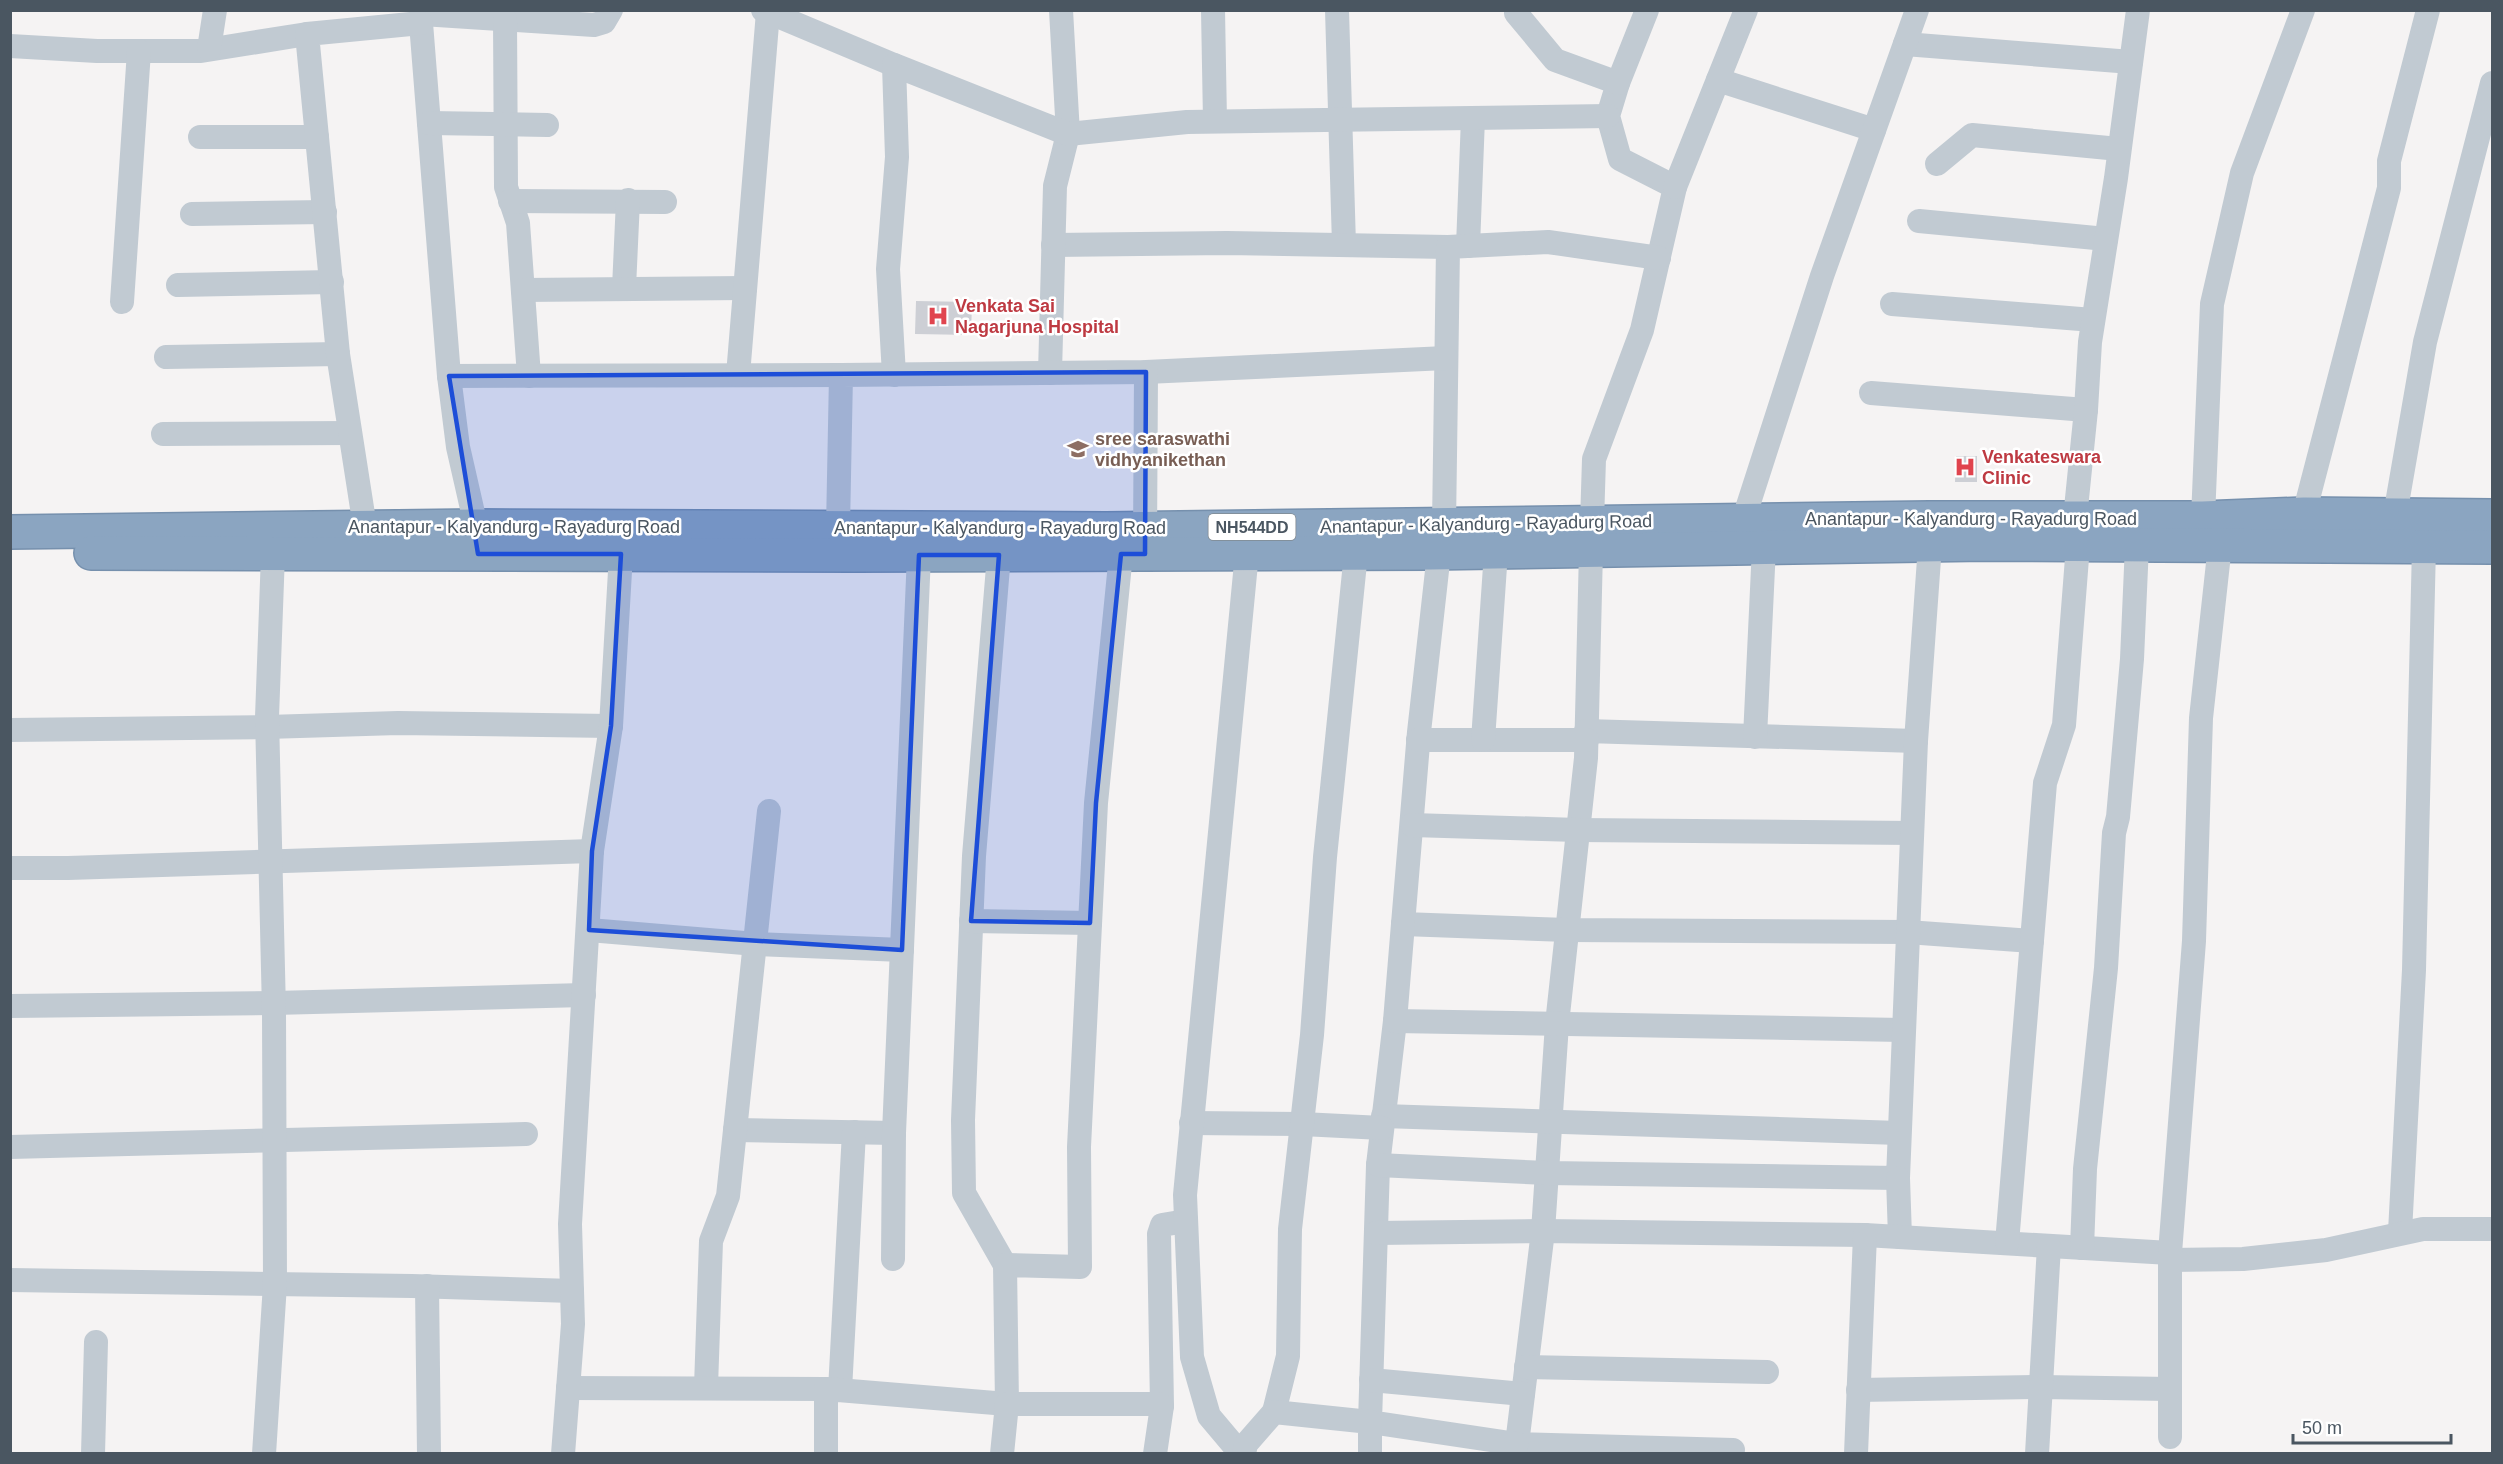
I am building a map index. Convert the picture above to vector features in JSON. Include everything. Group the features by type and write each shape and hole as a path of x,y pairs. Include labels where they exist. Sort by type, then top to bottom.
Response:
{"highway":[{"name":"Anantapur - Kalyandurg - Rayadurg Road","path":"10,532 365,526 621,554 999,555 1137,545 1591,537 1764,548 1930,545 2076,531 2137,545 2304,514 2493,516"},
{"name":"Anantapur - Kalyandurg - Rayadurg Road","path":"10,555 273,554 477,540 838,528 1247,553 1356,553 1442,539 1496,552 1591,537 1743,521 2076,531 2211,532 2424,546 2493,547"}],"street":[{"path":"209,50 215,10"},
{"path":"10,46 138,51 209,50 422,16 594,25 604,22 611,10"},
{"path":"1050,373 1055,186 1068,134 1061,10"},
{"path":"1213,10 1215,122"},
{"path":"1337,10 1344,245"},
{"path":"1517,10 1516,13 1555,60 1618,83"},
{"path":"1647,10 1618,83 1608,116 1620,159 1676,188"},
{"path":"1527,1447 1523,1394 1543,1232 1557,1024 1587,736 1594,459 1642,330 1676,188 1746,10"},
{"path":"1743,521 1822,276 1917,10"},
{"path":"2007,1243 2045,783 2064,725 2067,704 2076,531 2093,320 2120,149 2138,10"},
{"path":"2170,1437 2170,1256 2194,941 2201,718 2211,532 2212,304 2242,173 2303,10"},
{"path":"2304,514 2389,188 2389,161 2428,10"},
{"path":"738,375 766,11 1068,134 1187,122 1608,116"},
{"path":"422,16 449,376 458,447 477,540"},
{"path":"505,20 506,187 518,223 529,376"},
{"path":"307,34 338,354 365,526"},
{"path":"1905,44 2131,62"},
{"path":"122,302 138,51"},
{"path":"894,65 897,158 888,269 894,375"},
{"path":"1718,80 1874,130"},
{"path":"2395,515 2425,342 2493,83"},
{"path":"1370,1454 1378,1165 1395,1021 1419,740 1442,539 1446,358 1473,118"},
{"path":"429,123 547,124"},
{"path":"1937,164 1972,135 2120,149"},
{"path":"200,137 317,137"},
{"path":"624,288 627,200"},
{"path":"510,201 665,202"},
{"path":"192,214 325,212"},
{"path":"1919,221 2106,239"},
{"path":"1053,245 1227,243 1458,247 1548,242 1659,258"},
{"path":"178,285 332,282"},
{"path":"523,290 745,288"},
{"path":"1892,304 2093,320"},
{"path":"166,357 338,354"},
{"path":"449,376 1146,372 1446,358"},
{"path":"1005,1265 1080,1267 1079,1147 1096,803 1137,545 1146,372"},
{"path":"838,528 841,375"},
{"path":"1871,393 2086,410"},
{"path":"164,434 350,433"},
{"path":"1900,1237 1899,1133 1911,833 1930,545"},
{"path":"2082,1248 2085,1169 2099,1039 2114,833 2132,658 2137,545"},
{"path":"2400,1232 2414,970 2424,546"},
{"path":"1755,738 1764,548"},
{"path":"1483,740 1496,552"},
{"path":"1243,1454 1209,1416 1192,1357 1185,1195 1247,553"},
{"path":"1243,1454 1245,1444 1274,1412 1288,1356 1290,1229 1312,1035 1325,857 1356,553"},
{"path":"264,1454 275,1284 274,1003 267,727 273,554"},
{"path":"563,1454 573,1324 570,1224 592,851 611,726 621,554"},
{"path":"893,1259 894,1133 919,555"},
{"path":"999,555 974,856 963,1120 964,1193 1005,1265 1007,1404 1002,1454"},
{"path":"10,730 398,723 611,726"},
{"path":"1419,740 1587,736 1916,741"},
{"path":"706,1387 711,1241 728,1196 769,811"},
{"path":"1412,825 1578,830 1911,833"},
{"path":"10,868 592,851"},
{"path":"971,921 1090,923"},
{"path":"1403,924 1567,930 1907,932 2032,941"},
{"path":"589,930 756,944 902,950"},
{"path":"10,1006 274,1003 584,994"},
{"path":"1395,1021 1903,1030"},
{"path":"1191,1123 1550,1121 1899,1133"},
{"path":"735,1130 894,1133"},
{"path":"825,1454 833,1390 855,1132"},
{"path":"10,1147 526,1134"},
{"path":"1378,1165 1547,1173 1898,1178"},
{"path":"1155,1454 1162,1406 1159,1234 1162,1225 1166,1223 1186,1221"},
{"path":"1376,1233 1865,1235 2243,1259 2326,1250 2400,1232 2423,1229 2493,1228"},
{"path":"1856,1454 1865,1235"},
{"path":"2037,1454 2049,1246"},
{"path":"10,1280 428,1286 572,1291"},
{"path":"428,1286 429,1454"},
{"path":"93,1454 96,1342"},
{"path":"1526,1367 1767,1372"},
{"path":"1371,1380 1523,1394"},
{"path":"568,1388 706,1387 833,1390 1007,1404 1158,1404 1162,1406"},
{"path":"1858,1390 2041,1387 2169,1389"},
{"path":"1274,1412 1370,1422 1527,1447 1733,1450"}],"highlighted area":[{"path":"1146,372 1145,554 1121,554 1096,803 1090,923 971,921 999,555 919,555 902,950 589,930 592,851 611,726 621,554 478,554 449,376"}],"building":[{"path":"916,301 972,302 971,335 915,334"},
{"path":"1956,456 1977,456 1977,482 1955,482"}],"place":[{"name":"Venkata Sai Nagarjuna Hospital","path":"938,316"},
{"name":"sree saraswathi vidhyanikethan","path":"1078,449"},
{"name":"Venkateswara Clinic","path":"1965,467"}]}
